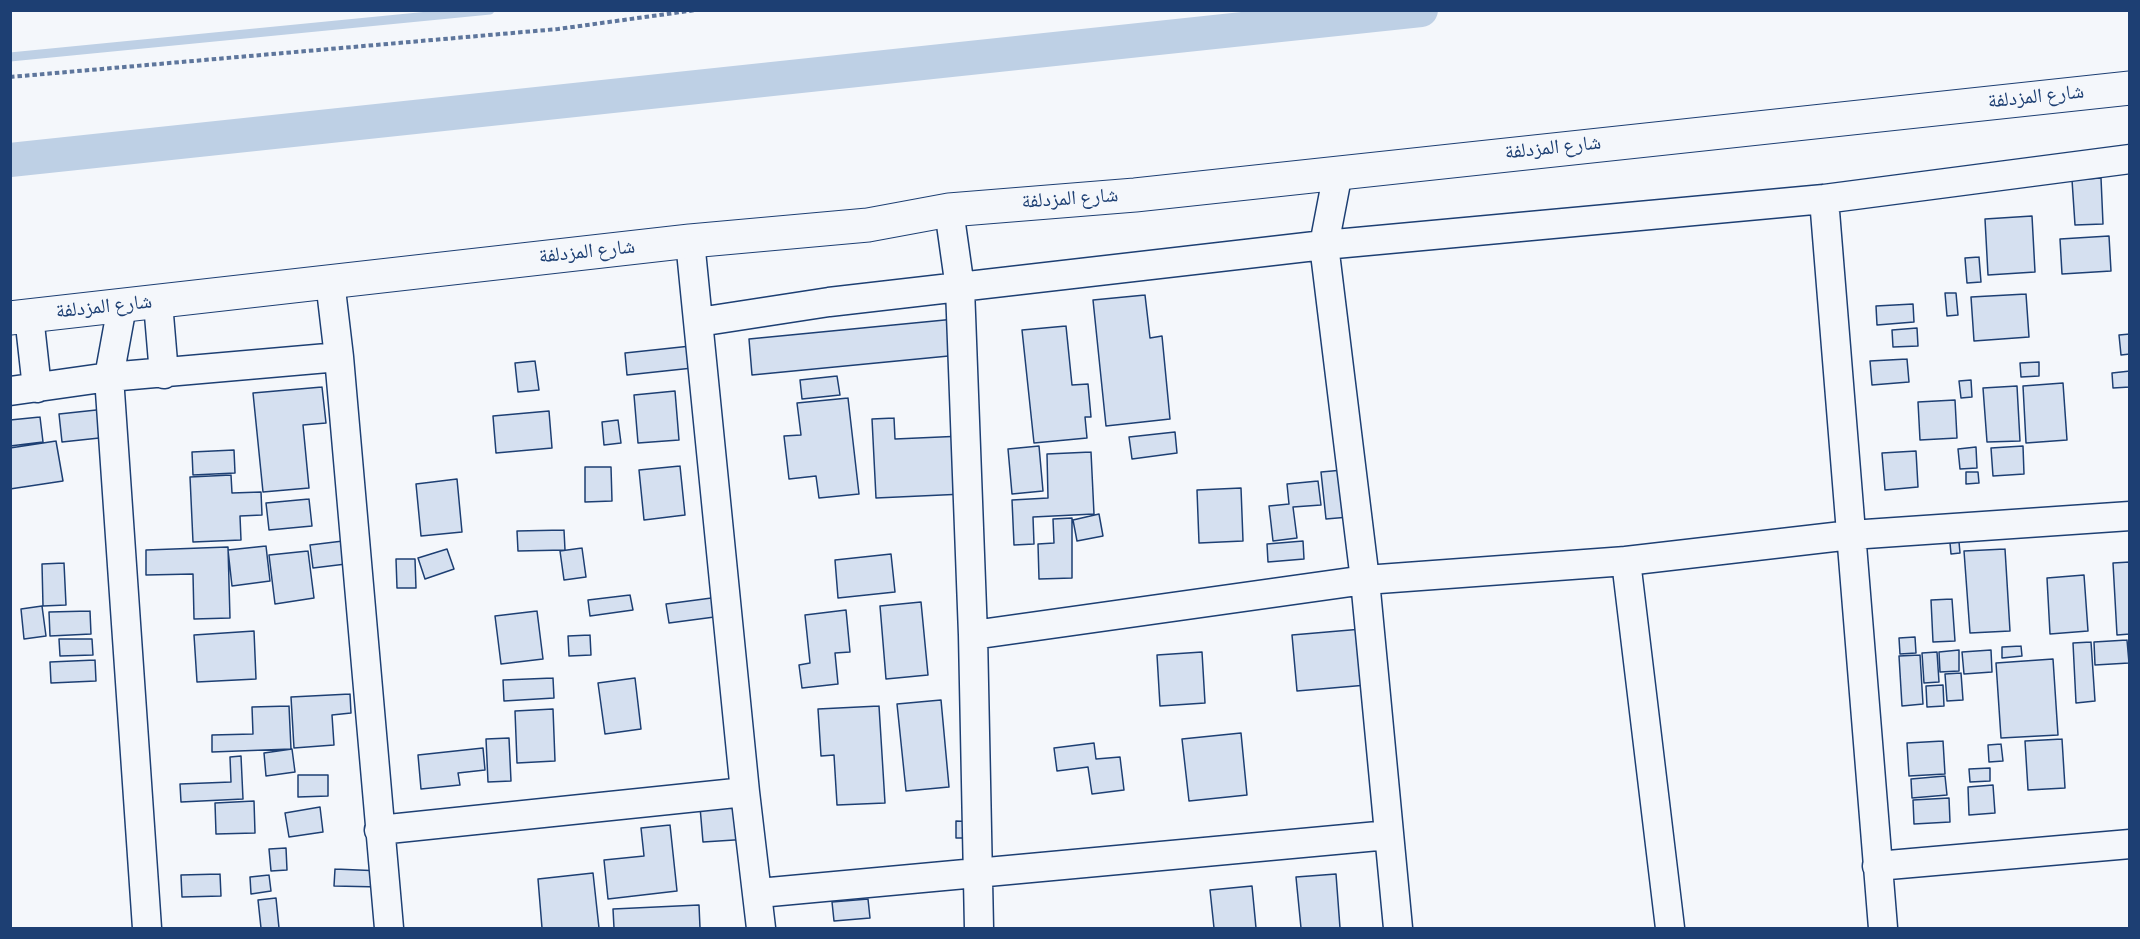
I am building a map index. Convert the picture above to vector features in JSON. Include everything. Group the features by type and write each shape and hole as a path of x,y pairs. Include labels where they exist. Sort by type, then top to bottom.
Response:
{"street":[{"name":"شارع المزدلفة","path":"20,317 690,241 868,225 949,210 1135,195 2130,88"},
{"path":"699,322 829,302 1324,245 1824,199 2130,159"},
{"path":"1338,172 1324,245 1365,580 1398,928"},
{"path":"1824,199 1883,928"},
{"path":"949,210 960,288 973,635 976,873 979,928"},
{"path":"690,241 745,792 759,893 761,928"},
{"path":"330,281 339,357 389,928"},
{"path":"158,303 164,374"},
{"path":"122,306 109,377 147,928"},
{"path":"20,317 24,390 109,377 339,357"},
{"path":"973,635 1365,580 1626,561 1851,536 2130,516"},
{"path":"1626,561 1670,928"},
{"path":"379,830 745,792"},
{"path":"759,893 1389,835"},
{"path":"1877,866 2130,844"}],"path":[{"path":"10,77 558,29 696,10"}],"building":[{"path":"2101,178 2103,224 2075,225 2072,180"},
{"path":"2032,216 2035,272 1988,275 1985,219"},
{"path":"2109,236 2111,271 2062,274 2060,239"},
{"path":"1979,257 1981,282 1967,283 1965,258"},
{"path":"1945,293 1956,293 1958,315 1947,316"},
{"path":"2026,294 2029,337 1974,341 1971,297"},
{"path":"1145,295 1150,338 1162,336 1170,419 1106,426 1093,300"},
{"path":"1913,304 1914,322 1877,325 1876,306"},
{"path":"955,319 959,355 752,375 749,339"},
{"path":"1066,326 1072,385 1088,384 1091,417 1085,417 1087,438 1034,443 1022,330"},
{"path":"1917,328 1918,346 1893,347 1892,330"},
{"path":"2130,334 2130,354 2121,355 2119,335"},
{"path":"700,345 702,367 627,375 625,353"},
{"path":"1907,359 1909,382 1872,385 1870,361"},
{"path":"535,361 539,390 518,392 515,363"},
{"path":"2039,362 2039,376 2021,377 2020,363"},
{"path":"2130,371 2130,387 2113,388 2112,373"},
{"path":"837,376 840,395 802,399 800,380"},
{"path":"1971,380 1972,397 1961,398 1959,381"},
{"path":"2063,383 2067,440 2026,443 2023,386"},
{"path":"2017,386 2020,441 1987,442 1983,388"},
{"path":"322,387 326,423 303,425 309,488 263,492 253,393"},
{"path":"675,391 679,440 638,443 634,395"},
{"path":"848,398 859,494 819,498 816,476 789,479 784,436 801,435 797,403"},
{"path":"1955,400 1957,438 1920,440 1918,402"},
{"path":"115,408 118,436 62,442 59,414"},
{"path":"549,411 552,448 496,453 493,416"},
{"path":"40,417 43,442 10,446 10,420"},
{"path":"894,418 895,439 963,436 964,494 876,498 872,419"},
{"path":"618,420 621,443 604,445 602,422"},
{"path":"1175,432 1177,453 1132,459 1129,437"},
{"path":"56,441 63,481 10,489 10,448"},
{"path":"1039,446 1043,491 1012,494 1008,449"},
{"path":"2023,446 2024,474 1993,476 1991,448"},
{"path":"1976,447 1977,468 1960,469 1958,449"},
{"path":"234,450 235,473 193,475 192,452"},
{"path":"1916,451 1918,487 1885,490 1882,453"},
{"path":"1091,452 1094,514 1033,517 1034,544 1014,545 1012,500 1048,498 1047,454"},
{"path":"680,466 685,515 644,520 639,470"},
{"path":"585,467 611,467 612,501 585,502"},
{"path":"1343,470 1349,517 1326,519 1321,472"},
{"path":"1966,472 1978,472 1979,483 1966,484"},
{"path":"231,475 232,493 261,492 262,515 240,516 241,540 193,542 190,477"},
{"path":"457,479 462,532 421,536 416,484"},
{"path":"1318,481 1321,505 1293,507 1297,538 1273,541 1269,506 1289,504 1287,484"},
{"path":"1241,488 1243,541 1199,543 1197,490"},
{"path":"309,499 312,526 269,530 266,503"},
{"path":"1099,514 1103,536 1077,541 1073,520"},
{"path":"1072,518 1072,578 1039,579 1038,544 1054,543 1053,519"},
{"path":"564,530 565,550 518,551 517,531"},
{"path":"343,541 346,564 313,568 310,545"},
{"path":"1303,541 1304,559 1268,562 1267,544"},
{"path":"1959,542 1960,553 1951,554 1950,543"},
{"path":"266,546 270,581 232,586 228,550"},
{"path":"228,547 230,618 194,619 193,574 146,575 146,550"},
{"path":"582,548 586,577 564,580 560,551"},
{"path":"447,549 454,569 425,579 418,558"},
{"path":"2005,549 2010,631 1970,633 1964,551"},
{"path":"308,551 314,598 275,604 269,555"},
{"path":"891,554 895,592 838,598 835,560"},
{"path":"396,559 415,559 416,588 397,588"},
{"path":"2130,562 2130,634 2117,635 2113,563"},
{"path":"64,563 66,605 43,606 42,564"},
{"path":"2084,575 2088,631 2050,634 2047,578"},
{"path":"630,595 633,610 590,616 588,600"},
{"path":"719,597 722,616 669,623 666,604"},
{"path":"1952,599 1955,641 1933,642 1931,600"},
{"path":"921,602 928,675 886,679 880,606"},
{"path":"42,606 46,636 24,639 21,609"},
{"path":"846,610 850,652 835,653 838,684 802,688 799,665 810,663 805,615"},
{"path":"90,611 91,634 50,636 49,612"},
{"path":"537,611 543,659 501,664 495,616"},
{"path":"1362,629 1367,685 1297,691 1292,635"},
{"path":"254,631 256,679 197,682 194,635"},
{"path":"590,635 591,655 569,656 568,636"},
{"path":"1915,637 1916,653 1900,654 1899,638"},
{"path":"59,639 92,639 93,655 60,656"},
{"path":"2127,640 2129,663 2095,665 2094,642"},
{"path":"2091,642 2095,701 2076,703 2073,643"},
{"path":"2021,646 2022,656 2002,658 2002,647"},
{"path":"1959,650 1959,671 1940,672 1939,652"},
{"path":"1991,650 1992,672 1964,674 1962,652"},
{"path":"1202,652 1205,703 1160,706 1157,655"},
{"path":"1937,652 1939,682 1924,683 1922,653"},
{"path":"1920,655 1923,704 1902,706 1899,656"},
{"path":"2053,659 2058,735 2001,738 1996,663"},
{"path":"95,660 96,681 51,683 50,662"},
{"path":"1961,673 1963,700 1947,701 1945,674"},
{"path":"553,678 554,698 504,701 503,680"},
{"path":"635,678 641,729 605,734 598,683"},
{"path":"1943,685 1944,706 1927,707 1926,686"},
{"path":"350,694 351,713 332,715 334,745 294,748 291,697"},
{"path":"941,700 949,787 906,791 897,704"},
{"path":"289,706 291,749 212,752 212,735 253,734 252,707"},
{"path":"879,706 885,803 837,805 834,755 821,756 818,709"},
{"path":"553,709 555,761 517,763 515,711"},
{"path":"1241,733 1247,795 1189,801 1182,739"},
{"path":"509,738 511,781 488,782 486,739"},
{"path":"2062,739 2065,788 2028,790 2025,741"},
{"path":"1943,741 1945,774 1909,776 1907,743"},
{"path":"1094,743 1096,759 1120,757 1124,790 1092,794 1088,767 1057,771 1054,748"},
{"path":"2001,744 2003,761 1989,762 1988,745"},
{"path":"483,748 485,770 458,773 460,785 421,789 418,755"},
{"path":"292,749 295,772 266,776 264,753"},
{"path":"241,756 243,799 181,802 180,784 231,782 230,757"},
{"path":"1990,768 1990,781 1970,782 1969,769"},
{"path":"298,775 328,775 328,796 298,797"},
{"path":"1945,776 1947,795 1912,798 1911,779"},
{"path":"1993,785 1995,813 1969,815 1968,787"},
{"path":"1949,798 1950,822 1914,824 1913,800"},
{"path":"254,801 255,833 216,834 215,803"},
{"path":"747,804 750,839 703,842 700,807"},
{"path":"320,807 323,832 289,837 285,813"},
{"path":"956,821 977,822 976,838 956,838"},
{"path":"670,825 677,891 608,899 604,860 644,856 641,828"},
{"path":"286,848 287,870 271,871 269,849"},
{"path":"335,869 382,871 381,887 334,886"},
{"path":"593,873 599,928 542,928 538,879"},
{"path":"220,874 221,896 182,897 181,875"},
{"path":"1336,874 1340,928 1301,928 1296,877"},
{"path":"269,875 271,891 251,894 250,877"},
{"path":"1252,886 1256,928 1214,928 1210,890"},
{"path":"276,898 279,928 261,928 258,900"},
{"path":"868,899 870,918 834,921 832,902"},
{"path":"699,905 700,928 614,928 613,909"}],"waterway":[{"path":"10,57 490,10"},
{"path":"10,160 1421,10"}]}
